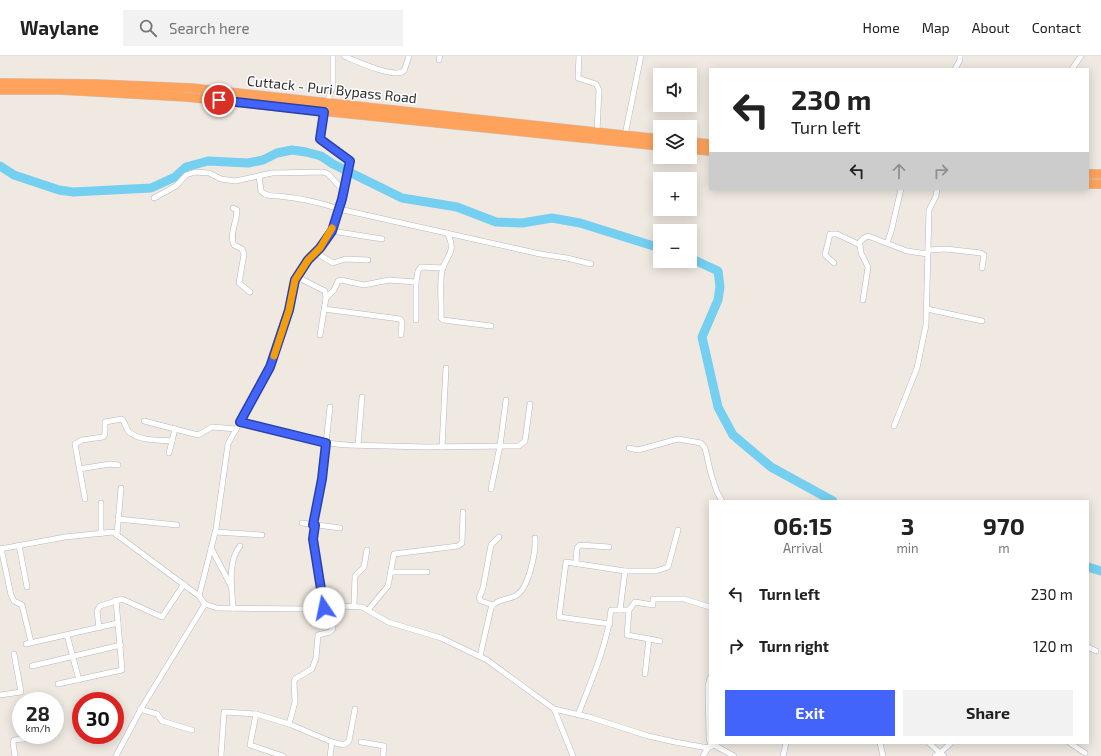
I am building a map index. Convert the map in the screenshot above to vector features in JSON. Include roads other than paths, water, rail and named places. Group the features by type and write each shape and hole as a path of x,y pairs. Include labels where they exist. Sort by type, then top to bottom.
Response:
{"highway":[{"name":"Cuttack - Puri Bypass Road","path":"0,83 145,85 653,138"},
{"name":"Cuttack - Puri Bypass Road","path":"0,90 61,90 130,93 653,145"},
{"path":"697,143 709,144"},
{"path":"697,150 709,152"},
{"path":"1089,174 1101,174"},
{"path":"1089,184 1101,184"}],"street":[{"path":"199,596 215,532 228,444 270,367 289,310 297,277 308,260 332,231 350,169 350,161 320,139 324,112 333,86 333,56"},
{"path":"344,56 382,70 398,74 404,71 410,56"},
{"path":"579,56 578,78 596,84 599,90 597,132"},
{"path":"625,135 641,56"},
{"path":"956,68 960,60 960,56"},
{"path":"1073,68 1081,56"},
{"path":"154,198 176,186 186,175 195,172 209,173 228,181 272,174 324,172 345,188"},
{"path":"259,176 261,191 265,195 291,197 447,234 591,264"},
{"path":"887,242 891,232 901,190"},
{"path":"894,426 917,368 926,325 929,210 936,196 937,190"},
{"path":"233,208 237,210 237,215 232,241 234,245 242,249 244,254 239,283 250,292"},
{"path":"332,231 382,239"},
{"path":"447,234 450,240 450,256 443,268 442,318 443,320 491,326"},
{"path":"834,263 825,255 830,234 837,234 858,244 862,255 868,264 862,300"},
{"path":"858,244 866,236 887,242 907,251 928,252 946,249 981,253 984,255 982,268"},
{"path":"315,252 333,263 345,259 368,260"},
{"path":"416,320 416,282 418,271 421,266 443,268"},
{"path":"297,277 325,291 326,298 320,335"},
{"path":"326,298 334,290 338,281 341,280 364,285 389,280 416,282"},
{"path":"324,309 400,319 402,322 401,335"},
{"path":"927,309 982,321"},
{"path":"442,447 446,368"},
{"path":"358,446 362,397"},
{"path":"491,489 500,446 506,400"},
{"path":"240,422 326,443 358,446 519,446 524,444 530,404"},
{"path":"324,608 313,539 322,479 330,407"},
{"path":"85,499 75,444 78,440 103,437 105,434 104,424 106,422 122,419 128,430 136,436 145,439 172,441"},
{"path":"144,421 198,435 212,427 236,429"},
{"path":"169,453 175,429"},
{"path":"628,448 638,450 678,439 701,443 705,448 711,474 721,500"},
{"path":"79,469 110,464 118,465"},
{"path":"117,535 121,488"},
{"path":"101,503 101,534"},
{"path":"368,610 388,586 392,556 398,552 444,548 458,546 462,543 463,512"},
{"path":"118,519 178,525"},
{"path":"302,523 340,528"},
{"path":"610,624 559,617 566,562 626,570 656,571 668,567 678,530"},
{"path":"118,623 29,643 22,605 14,601 11,595 1,549 65,537 114,532 184,584 199,596 205,604 217,608 308,609 362,606 388,622 441,638 480,656 554,709 648,736 712,746 734,756"},
{"path":"215,532 262,535"},
{"path":"499,536 491,546 483,588 479,598 481,602 493,604 517,595 521,591 532,567 536,547 535,538"},
{"path":"19,545 27,587"},
{"path":"576,563 577,548 580,545 609,547"},
{"path":"233,608 232,571 234,553 240,546"},
{"path":"211,548 232,589"},
{"path":"354,606 355,576 364,567 366,550"},
{"path":"620,610 626,570"},
{"path":"391,572 427,572"},
{"path":"99,628 97,611 100,606 116,600 122,599 162,617 184,584"},
{"path":"660,641 627,635 629,610 635,602 653,605 653,599 658,598 684,599 709,607"},
{"path":"58,684 122,670 116,600"},
{"path":"116,756 140,709 205,604"},
{"path":"480,656 493,604"},
{"path":"289,724 295,702 294,682 298,677 312,669 316,658 318,635 330,632 333,629 332,607"},
{"path":"578,715 597,666 610,624 611,610 629,610"},
{"path":"67,635 74,656 79,680"},
{"path":"645,674 649,639"},
{"path":"32,666 121,645"},
{"path":"1089,648 1096,651"},
{"path":"0,695 21,692 14,654"},
{"path":"709,682 709,738"},
{"path":"140,709 158,714 162,721 192,730"},
{"path":"554,709 571,754"},
{"path":"221,756 224,712 256,714 289,724 332,742 344,745 349,741 355,710"},
{"path":"256,714 250,745 283,756"},
{"path":"330,756 332,742"},
{"path":"361,742 384,746 383,756"},
{"path":"13,744 14,756"},
{"path":"783,756 786,744"},
{"path":"880,744 883,756"},
{"path":"930,744 940,755 950,744"},
{"path":"1072,744 1085,753"},
{"path":"703,756 712,746"}],"waterway":[{"path":"0,166 14,175 59,190 73,192 151,188 175,177 186,167 208,161 248,163 263,160 277,153 292,150 321,156 333,164 402,198 457,207 496,222 522,223 552,218 580,223 653,246"},
{"path":"697,261 718,271 720,287 718,300 702,337 718,407 733,435 771,467 831,500"},
{"path":"1089,567 1101,571"}]}
